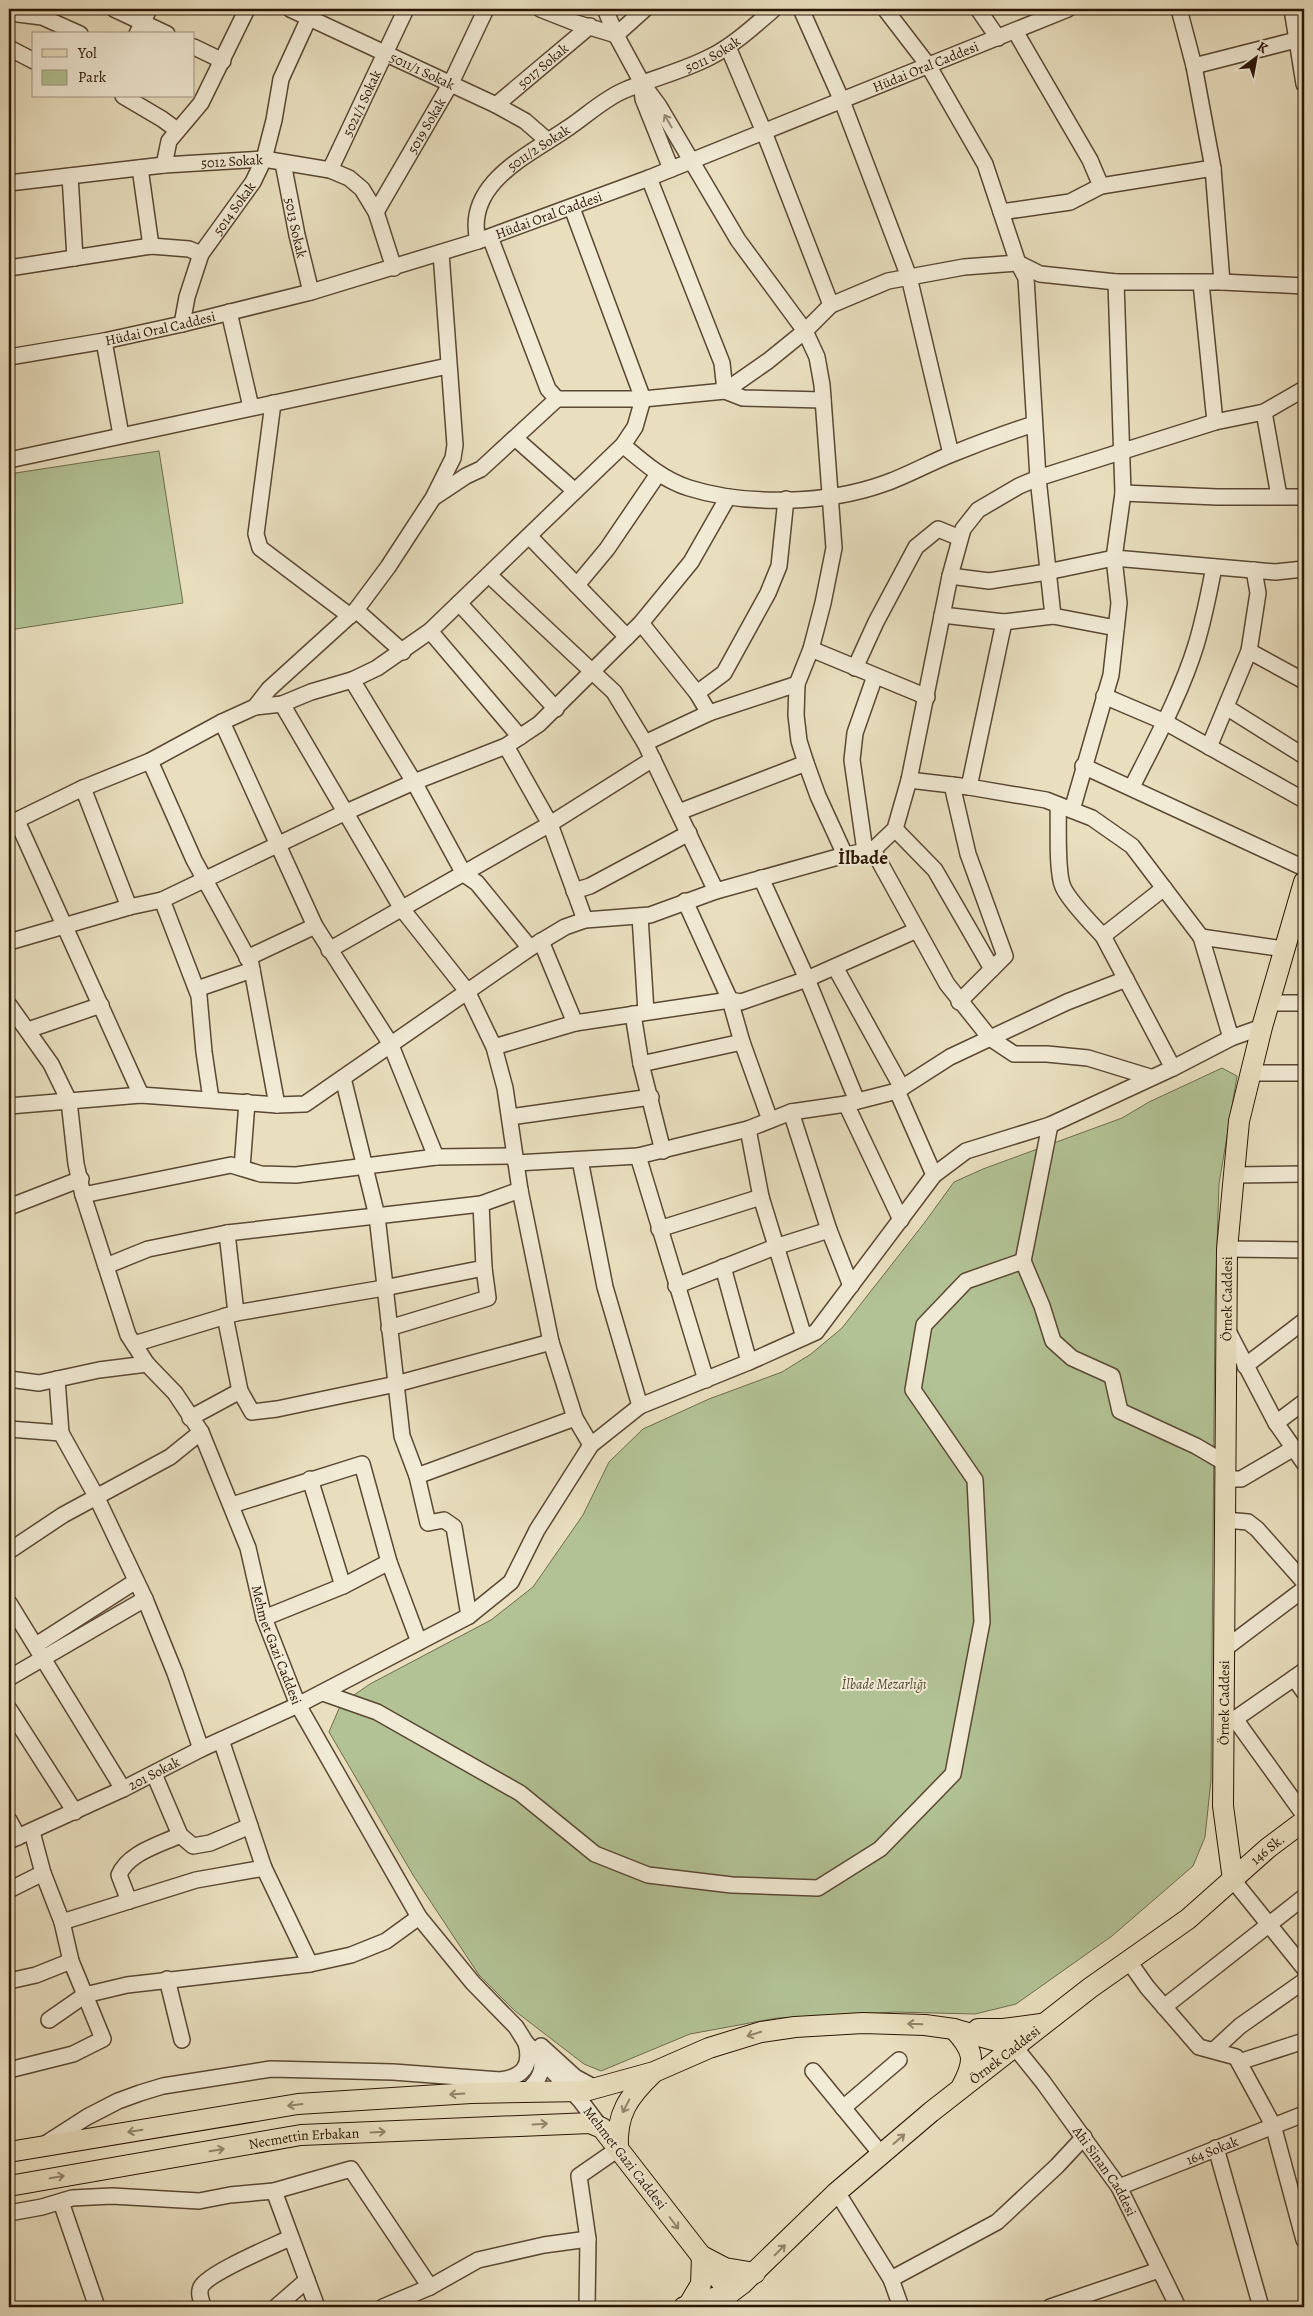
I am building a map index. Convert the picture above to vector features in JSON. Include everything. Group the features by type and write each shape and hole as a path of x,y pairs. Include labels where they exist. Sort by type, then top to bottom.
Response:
{"main road":[{"name":"Örnek Caddesi","path":"731,2300 755,2273 837,2192 961,2087 1128,1960 1188,1919 1234,1880 1223,1806 1229,1719 1223,1650 1227,1249 1239,1121 1262,1027 1284,949 1298,923 1304,882"},
{"name":"146 Sk.","path":"1234,1880 1268,1848 1304,1821"},
{"path":"9,2152 298,2104 524,2092 573,2093 597,2089 654,2072 710,2048 761,2032 863,2023 925,2025 954,2029 1003,2029 1043,2024"},
{"path":"954,2029 1014,2046"},
{"path":"954,2029 970,2050 972,2059 971,2068 961,2087"},
{"path":"618,2149 617,2131 621,2115 631,2097 654,2072"},
{"name":"Necmettin Erbakan","path":"9,2186 301,2135 587,2122 602,2128"},
{"name":"Mehmet Gazi Caddesi","path":"602,2128 702,2256 731,2300"},
{"path":"686,2307 701,2284 702,2256 725,2268 755,2273"},
{"path":"686,2307 731,2300"}],"street":[{"path":"14,13 33,9"},
{"path":"114,9 163,32"},
{"path":"164,165 169,141 201,103 248,9"},
{"name":"5011/1 Sokak","path":"290,9 311,13 384,53 496,105 525,121 548,141"},
{"name":"5021/1 Sokak","path":"330,170 406,9"},
{"name":"5019 Sokak","path":"376,212 450,83 486,9"},
{"path":"540,9 572,22 616,35"},
{"path":"605,9 616,35 642,83 659,106 738,240 805,331 817,356 823,400 834,548 812,649 797,684 796,715 806,763 818,796 845,855"},
{"path":"616,35 645,9"},
{"name":"5011 Sokak","path":"642,83 709,58 728,47 774,9"},
{"path":"801,9 842,101 909,277 951,454"},
{"path":"885,9 928,65 985,164 1018,263 1026,278 1038,478 1053,616"},
{"path":"978,9 998,38"},
{"name":"Hüdai Oral Caddesi","path":"9,357 104,341 311,292 484,239 649,178 998,38 1040,14 1068,9"},
{"path":"1179,9 1194,66 1213,168 1222,282"},
{"path":"1292,9 1304,84"},
{"path":"14,13 42,17 76,32"},
{"name":"5014 Sokak","path":"182,324 187,297 201,254 253,182 264,159 274,120 281,79 311,13"},
{"name":"5017 Sokak","path":"496,105 590,26"},
{"path":"1015,30 1090,160 1101,186"},
{"path":"1194,66 1296,40"},
{"path":"195,47 223,61"},
{"path":"728,47 764,132 831,305"},
{"path":"9,48 32,59"},
{"path":"642,83 644,99 672,169"},
{"name":"5011/2 Sokak","path":"557,399 548,389 484,239 475,228 477,215 489,189 505,168 622,90 642,83"},
{"path":"126,98 177,130"},
{"name":"5012 Sokak","path":"9,183 164,165 264,159 330,170 349,178 362,189 376,212 394,268"},
{"name":"5013 Sokak","path":"283,163 297,235 311,292"},
{"path":"140,168 151,246"},
{"path":"1001,212 1070,202 1101,186 1213,168"},
{"path":"70,176 74,258"},
{"path":"649,178 722,363 725,391"},
{"path":"141,1095 66,926 13,822 83,788 150,761 222,722 256,707 282,704 311,692 352,680 377,668 403,652 430,630 489,575 623,445 635,427 643,399 572,208"},
{"path":"9,268 151,246 190,249 201,254"},
{"path":"256,707 269,689 353,613 388,567 433,498 453,458 455,445 441,253"},
{"path":"725,391 768,362 805,331 831,305 875,286 909,277 964,267 1018,263 1040,274 1116,282 1222,282 1304,286"},
{"path":"1116,282 1123,492 1114,558 1119,603 1111,675 1083,766 1065,807 1059,851 1063,887 1088,921 1103,936 1173,1068"},
{"path":"1201,283 1215,422"},
{"path":"228,312 252,407"},
{"path":"104,341 121,435"},
{"path":"9,460 448,366"},
{"path":"9,1106 141,1095 278,1105 305,1104 390,1043 535,944 565,927 585,920 650,915 716,891 845,855 869,851 896,829 909,780 950,576 962,529 978,510 1019,486 1038,478 1121,450 1215,422 1264,412 1304,389"},
{"path":"433,498 466,476 481,469 557,399 643,399 725,391 743,398 823,400"},
{"path":"273,403 256,534 260,548 353,613 403,652"},
{"path":"1264,412 1279,496"},
{"path":"623,445 658,474 688,488 728,497 786,499 831,496 883,485 951,454 1034,424"},
{"path":"515,438 575,491"},
{"path":"577,585 607,549 658,474"},
{"path":"1123,492 1217,497 1304,497"},
{"path":"9,942 129,907 162,900 278,847 344,813 414,782 506,746 556,709 641,623 691,562 728,497"},
{"path":"697,693 724,673 768,594 779,566 786,499"},
{"path":"855,668 876,622 916,546 938,529 960,538"},
{"path":"529,536 627,637"},
{"path":"950,576 989,582 1114,558 1172,561 1214,567 1275,572 1304,568"},
{"path":"1132,787 1165,722 1196,646 1208,601 1214,567"},
{"path":"1210,747 1250,651 1258,593 1254,570"},
{"path":"489,575 594,671 614,692 645,743 716,891"},
{"path":"459,603 556,709"},
{"path":"942,615 1004,622 1053,616 1116,628"},
{"path":"969,787 1004,622"},
{"path":"641,623 697,693 709,713"},
{"path":"430,630 520,737"},
{"path":"812,649 927,697"},
{"path":"1250,651 1304,681"},
{"path":"875,676 855,733 852,760 869,851 959,1002 990,1038 1014,1054 1047,1054 1088,1058 1150,1077"},
{"path":"352,680 414,782 464,874 477,883 535,944 574,1023"},
{"path":"645,743 709,713 797,684"},
{"path":"1104,696 1165,722 1304,800"},
{"path":"282,704 344,813 402,909 466,991 494,1047 505,1088 520,1190 551,1342 574,1418 591,1445"},
{"path":"1226,707 1304,756"},
{"path":"222,722 316,926 329,950 390,1043 436,1157"},
{"path":"506,746 550,824 585,920"},
{"path":"329,950 550,824 652,759"},
{"path":"150,761 194,860 250,964 257,988 262,1031 278,1105"},
{"path":"679,812 806,763"},
{"path":"1083,766 1304,868"},
{"path":"909,780 969,787 1046,800 1092,818 1132,846 1201,937 1231,1038"},
{"path":"952,785 968,854 1005,956 959,1002"},
{"path":"83,788 129,907"},
{"path":"896,829 935,870 992,969"},
{"path":"574,891 590,886 689,833"},
{"path":"761,878 807,979 851,1103 901,1220"},
{"path":"1103,936 1164,888"},
{"path":"162,900 197,989 211,1099"},
{"path":"686,901 730,1000 742,1042 770,1120"},
{"path":"640,916 639,1013 641,1064 651,1097 663,1151"},
{"path":"197,989 250,964 316,926"},
{"path":"494,1047 574,1023 730,1000 741,1002 807,979 917,930"},
{"path":"1201,937 1284,949"},
{"path":"835,967 900,1090 934,1175"},
{"path":"84,1195 231,1165 261,1174 296,1175 436,1157 580,1160 638,1156 663,1151 748,1129 791,1112 851,1103 900,1090 950,1058 990,1038 1067,1002 1126,978"},
{"path":"1269,1003 1304,1003"},
{"path":"28,1030 101,1005"},
{"name":"Mehmet Gazi Caddesi","path":"10,1011 28,1030 51,1064 69,1101 76,1164 128,1335 147,1364 175,1393 201,1432 248,1548 264,1618 298,1706 419,1916 473,1983 516,2027 526,2042 602,2128"},
{"name":"201 Sokak","path":"20,1837 124,1790 201,1749 298,1706 469,1616 511,1582 537,1530 591,1445 640,1406 749,1362 816,1332 934,1175 966,1151 1050,1125 1150,1077 1173,1068 1231,1038 1262,1027"},
{"path":"641,1064 742,1042"},
{"path":"1251,1073 1304,1073"},
{"path":"343,1078 363,1166 377,1216 402,1436 416,1476 428,1523 444,1520 454,1527 469,1616"},
{"path":"510,1117 651,1097"},
{"path":"242,1168 247,1102"},
{"path":"791,1112 829,1230 851,1286"},
{"path":"1050,1125 1022,1261 1042,1306 1053,1341 1072,1358 1112,1376 1120,1411 1196,1446 1225,1471 1241,1479 1294,1448"},
{"path":"748,1129 761,1197 804,1337"},
{"path":"638,1156 706,1380"},
{"path":"580,1160 605,1287 640,1406"},
{"path":"1234,1175 1304,1174"},
{"path":"9,1207 81,1179"},
{"path":"106,1266 148,1249 227,1233 481,1204 520,1190"},
{"path":"659,1229 761,1197"},
{"path":"389,1328 488,1298 484,1268 481,1204"},
{"path":"676,1286 775,1247 829,1230"},
{"path":"227,1233 230,1314 240,1391 252,1412 396,1384 551,1342"},
{"path":"1227,1249 1304,1250"},
{"path":"322,1693 377,1712 520,1793 595,1854 648,1875 732,1886 818,1888 880,1848 953,1774 982,1622 975,1480 913,1390 924,1325 966,1281 1022,1261"},
{"path":"724,1267 749,1362"},
{"path":"134,1344 230,1314 384,1288 484,1268"},
{"path":"1245,1366 1304,1321"},
{"path":"1226,1328 1276,1423 1304,1463"},
{"path":"9,1379 38,1383 99,1370 147,1364"},
{"path":"57,1379 61,1433 96,1496 145,1599 175,1673 201,1749"},
{"path":"190,1418 240,1391"},
{"path":"1276,1423 1304,1402"},
{"path":"416,1476 574,1418"},
{"path":"9,1429 61,1433"},
{"path":"9,1551 63,1515 170,1457 201,1432"},
{"path":"232,1505 362,1464 389,1562 419,1642"},
{"path":"310,1479 343,1586"},
{"path":"1225,1520 1248,1522 1257,1529 1304,1582"},
{"path":"264,1618 343,1586 389,1562"},
{"path":"9,1678 40,1651 136,1581"},
{"path":"1223,1650 1304,1588"},
{"path":"40,1651 145,1599"},
{"path":"9,1603 124,1790"},
{"path":"1304,1692 1299,1674 1229,1719 1304,1815"},
{"path":"9,1709 75,1812"},
{"path":"221,1740 264,1868 310,1964"},
{"path":"154,1774 180,1835 193,1846 210,1843 250,1826"},
{"path":"9,1820 43,1874 62,1922 71,1961 103,2039 73,2054 9,2070"},
{"path":"128,1901 119,1875 123,1865 134,1857 180,1835"},
{"path":"62,1922 196,1880 264,1868"},
{"path":"9,1890 43,1874"},
{"path":"1234,1880 1304,1968"},
{"path":"1164,2007 1268,1923 1304,1897"},
{"path":"49,2020 86,1995 128,1985 166,1979 310,1964 351,1955 386,1941 419,1916"},
{"path":"1128,1960 1164,2007 1199,2047 1236,2057 1273,2125 1304,2240"},
{"path":"9,1981 36,1974 71,1961"},
{"path":"166,1979 182,2040"},
{"path":"1214,2050 1240,2026 1304,1982"},
{"name":"Mehmet Gazi Caddesi","path":"516,2027 533,2038 575,2077 597,2089"},
{"path":"1239,2062 1304,2041"},
{"path":"42,2147 87,2117 118,2101 163,2086 271,2069 393,2072 500,2080 511,2078 524,2069 528,2053 526,2042"},
{"name":"Ahi Sinan Caddesi","path":"1014,2046 1084,2137 1119,2187 1178,2307"},
{"path":"524,2092 540,2076 543,2065 541,2059"},
{"path":"843,2108 899,2060"},
{"path":"813,2071 881,2154"},
{"name":"164 Sokak","path":"1119,2187 1304,2114"},
{"path":"891,2279 997,2222 1057,2166 1084,2137"},
{"path":"1216,2148 1261,2307"},
{"path":"587,2307 588,2240 579,2176 618,2149"},
{"path":"9,2213 42,2208 72,2198 112,2196 199,2201 230,2195 274,2191 351,2168 430,2287"},
{"path":"274,2191 290,2238 318,2307"},
{"path":"837,2192 891,2279 901,2307"},
{"path":"61,2202 97,2307"},
{"path":"201,2307 203,2306 199,2295 201,2287 212,2276 290,2238"},
{"path":"383,2307 430,2287 478,2260 544,2246 588,2240"},
{"path":"1050,2307 1159,2270"},
{"path":"276,2307 307,2280"}],"green space":[{"path":"159,451 183,603 9,630 9,474"},
{"name":"İlbade Mezarlığı","path":"1222,1068 1237,1076 1219,1184 1215,1304 1211,1780 1205,1837 1193,1866 1112,1936 1016,2004 975,2014 896,2012 777,2018 690,2034 601,2071 584,2064 515,2011 479,1975 413,1875 329,1732 341,1704 370,1684 491,1620 533,1587 583,1515 609,1462 643,1429 709,1399 782,1372 811,1354 842,1328 954,1182 983,1169 1122,1118 1149,1102"}],"district":[{"name":"İlbade","path":"863,858"}]}
